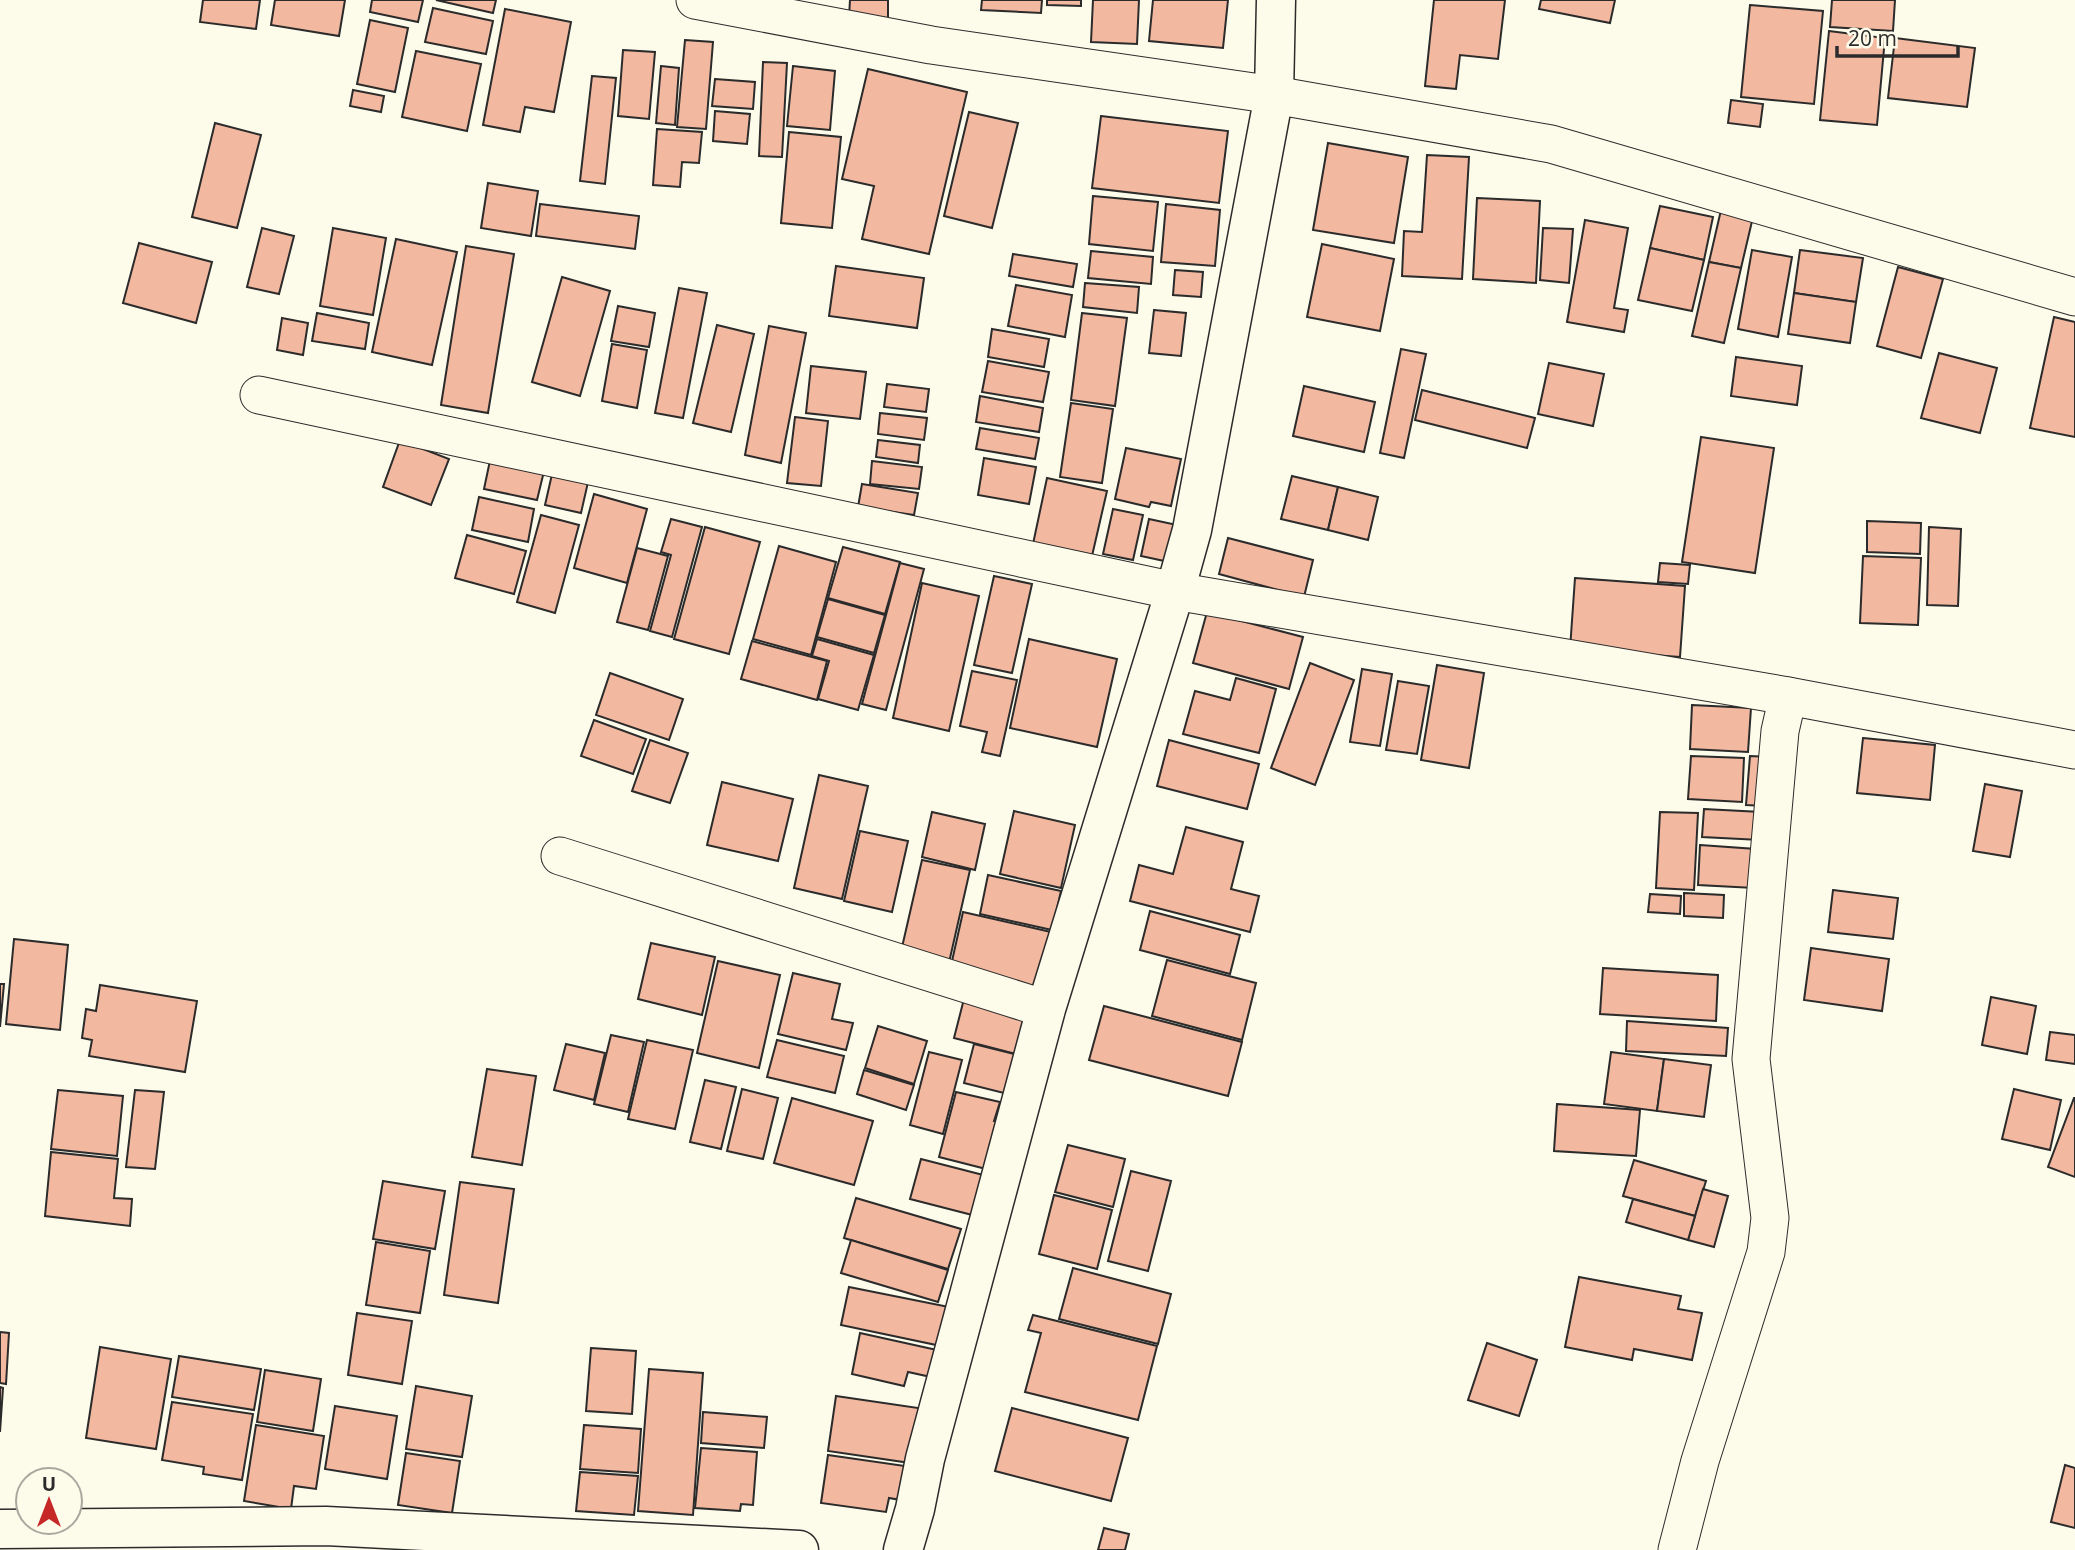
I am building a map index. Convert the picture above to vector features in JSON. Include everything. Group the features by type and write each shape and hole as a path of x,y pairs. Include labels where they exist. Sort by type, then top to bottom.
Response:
{"street":[{"path":"695,0 931,45 1274,95 1551,144 2075,297"},
{"path":"903,1550 1046,1009 1192,530 1274,95 1276,0"},
{"path":"258,395 1175,591 1788,695 2075,750"},
{"path":"1677,1550 1700,1461 1766,1252 1770,1218 1751,1059 1780,731 1788,695"},
{"path":"560,856 1046,1009"},
{"path":"0,1529 326,1526 574,1544 799,1550"}],"building":[{"path":"203,0 260,0 256,29 200,22"},
{"path":"275,0 345,0 339,36 271,25"},
{"path":"372,0 423,0 418,22 370,12"},
{"path":"436,0 496,0 493,13"},
{"path":"850,0 888,0 888,18 849,17"},
{"path":"982,0 1042,0 1041,13 981,10"},
{"path":"1047,0 1081,0 1081,6 1047,5"},
{"path":"1093,0 1139,0 1137,44 1091,42"},
{"path":"1153,0 1228,0 1223,48 1149,41"},
{"path":"1434,0 1505,0 1498,59 1460,55 1456,89 1425,86"},
{"path":"1541,0 1615,0 1610,23 1539,9"},
{"path":"1832,0 1895,0 1893,31 1830,27"},
{"path":"1750,5 1823,11 1814,104 1741,97"},
{"path":"433,8 493,21 486,54 425,42"},
{"path":"505,9 571,22 554,112 525,107 520,132 483,125"},
{"path":"370,20 408,28 395,92 357,84"},
{"path":"1829,31 1885,38 1877,125 1820,120"},
{"path":"1895,38 1975,48 1967,107 1888,98"},
{"path":"685,40 713,42 706,129 677,127"},
{"path":"623,50 655,52 649,119 618,116"},
{"path":"416,51 481,64 467,131 402,117"},
{"path":"763,62 787,63 782,157 759,156"},
{"path":"661,66 679,68 675,125 656,123"},
{"path":"793,66 835,71 830,130 787,126"},
{"path":"868,69 967,92 929,254 862,239 874,186 842,179"},
{"path":"592,76 616,78 605,184 580,181"},
{"path":"715,79 755,82 753,109 712,106"},
{"path":"353,90 384,96 381,112 350,106"},
{"path":"1731,100 1763,104 1760,127 1728,123"},
{"path":"715,111 750,114 747,144 713,141"},
{"path":"969,112 1018,123 992,228 944,216"},
{"path":"1101,116 1228,131 1219,203 1092,188"},
{"path":"215,123 261,135 237,228 192,217"},
{"path":"657,129 702,132 699,163 682,162 680,187 653,185"},
{"path":"789,132 841,137 832,228 781,223"},
{"path":"1328,143 1408,157 1394,243 1313,230"},
{"path":"1427,155 1469,157 1462,279 1402,276 1404,231 1422,232"},
{"path":"488,183 538,191 531,236 481,228"},
{"path":"1093,196 1158,202 1153,251 1089,244"},
{"path":"1477,198 1540,201 1536,283 1473,279"},
{"path":"540,204 639,216 635,249 536,236"},
{"path":"1166,204 1220,210 1215,266 1161,262"},
{"path":"1660,206 1713,217 1704,260 1650,248"},
{"path":"1721,210 1753,217 1741,268 1709,262"},
{"path":"1585,220 1628,228 1614,308 1628,310 1624,332 1567,322"},
{"path":"262,228 294,236 279,294 247,287"},
{"path":"333,228 386,238 373,315 320,306"},
{"path":"1543,228 1573,229 1569,283 1540,280"},
{"path":"396,239 457,252 432,365 372,352"},
{"path":"139,243 212,262 196,323 123,303"},
{"path":"1322,244 1394,259 1380,331 1307,317"},
{"path":"466,246 514,254 488,413 441,405"},
{"path":"1650,248 1704,260 1692,311 1638,300"},
{"path":"1752,250 1792,257 1778,337 1738,329"},
{"path":"1800,250 1863,258 1856,302 1794,293"},
{"path":"1091,251 1153,257 1151,284 1088,278"},
{"path":"1013,254 1077,264 1073,287 1009,276"},
{"path":"1709,262 1741,268 1724,343 1692,336"},
{"path":"836,266 924,278 917,328 829,316"},
{"path":"1898,267 1943,279 1921,358 1877,346"},
{"path":"1175,270 1203,272 1201,297 1173,295"},
{"path":"562,277 610,291 580,396 532,382"},
{"path":"1085,283 1139,287 1137,313 1083,307"},
{"path":"1016,285 1072,295 1065,337 1008,326"},
{"path":"679,288 707,293 683,418 655,413"},
{"path":"1794,293 1856,302 1850,343 1788,334"},
{"path":"618,306 655,313 649,347 611,341"},
{"path":"1154,310 1186,313 1181,356 1149,353"},
{"path":"317,313 369,323 365,349 312,341"},
{"path":"1082,313 1127,318 1115,406 1071,400"},
{"path":"2054,317 2075,322 2075,437 2030,428"},
{"path":"282,318 308,323 303,355 277,350"},
{"path":"717,325 754,334 731,432 693,423"},
{"path":"769,326 806,333 781,463 745,455"},
{"path":"992,329 1049,339 1044,367 988,357"},
{"path":"612,344 647,350 637,408 602,401"},
{"path":"1401,349 1426,354 1404,458 1380,453"},
{"path":"1939,353 1997,368 1980,433 1921,418"},
{"path":"1736,357 1802,366 1797,405 1731,396"},
{"path":"988,361 1049,372 1043,402 982,392"},
{"path":"1549,363 1604,374 1593,426 1538,414"},
{"path":"811,366 866,372 860,419 806,413"},
{"path":"887,384 929,389 926,412 884,407"},
{"path":"1304,386 1375,402 1364,452 1293,436"},
{"path":"1422,390 1535,418 1527,448 1415,420"},
{"path":"980,396 1043,408 1039,432 976,422"},
{"path":"1071,403 1113,409 1102,483 1060,477"},
{"path":"880,413 927,418 924,440 878,434"},
{"path":"795,417 828,421 821,486 787,483"},
{"path":"980,428 1039,438 1035,459 976,449"},
{"path":"1701,437 1774,448 1755,573 1682,562"},
{"path":"400,440 449,459 431,505 383,487"},
{"path":"878,440 920,445 918,463 876,457"},
{"path":"1126,448 1181,459 1171,506 1151,502 1149,507 1115,499"},
{"path":"492,451 546,463 537,500 484,489"},
{"path":"984,458 1036,467 1029,504 978,495"},
{"path":"555,461 591,469 581,513 545,505"},
{"path":"872,461 922,467 919,489 870,484"},
{"path":"1292,476 1338,487 1328,530 1281,519"},
{"path":"1047,478 1107,491 1092,556 1033,544"},
{"path":"862,484 918,493 914,515 858,507"},
{"path":"1338,487 1378,497 1368,540 1328,530"},
{"path":"594,494 647,509 627,583 574,568"},
{"path":"479,497 534,509 528,542 472,530"},
{"path":"1113,509 1143,515 1133,560 1103,554"},
{"path":"541,515 579,525 555,613 517,602"},
{"path":"671,519 702,527 672,637 650,631 671,555 661,552"},
{"path":"1149,519 1177,525 1169,562 1141,556"},
{"path":"1867,521 1921,523 1920,554 1867,552"},
{"path":"705,527 760,542 729,654 674,639"},
{"path":"1929,527 1961,529 1958,606 1927,605"},
{"path":"467,535 526,551 514,594 455,578"},
{"path":"1228,538 1313,560 1304,597 1219,574"},
{"path":"779,546 836,562 811,655 753,639"},
{"path":"843,547 900,562 885,614 828,598"},
{"path":"637,548 668,556 648,630 617,622"},
{"path":"1863,556 1921,558 1918,625 1860,623"},
{"path":"900,563 924,569 886,710 862,704"},
{"path":"1660,563 1690,565 1688,584 1658,582"},
{"path":"994,576 1032,584 1012,673 974,665"},
{"path":"1575,578 1685,586 1680,657 1570,649"},
{"path":"922,583 979,596 949,731 893,718"},
{"path":"828,599 885,615 874,653 817,637"},
{"path":"1207,612 1303,637 1289,689 1193,663"},
{"path":"817,639 874,655 858,710 818,699 829,661 812,656"},
{"path":"1029,639 1117,659 1097,747 1010,728"},
{"path":"752,641 827,661 817,700 741,679"},
{"path":"1310,663 1354,680 1315,785 1271,768"},
{"path":"1437,665 1484,673 1469,768 1421,760"},
{"path":"1362,669 1392,674 1380,746 1350,742"},
{"path":"972,671 1017,680 1000,756 982,752 987,732 960,726"},
{"path":"610,673 683,699 669,740 596,715"},
{"path":"1236,678 1276,689 1259,753 1183,734 1195,691 1230,700"},
{"path":"1398,681 1429,686 1417,754 1386,750"},
{"path":"1692,705 1751,708 1748,752 1690,749"},
{"path":"594,720 646,739 633,774 581,756"},
{"path":"1863,738 1935,745 1930,800 1857,793"},
{"path":"650,740 688,753 670,803 632,791"},
{"path":"1169,740 1259,764 1247,809 1157,786"},
{"path":"1691,756 1744,758 1742,802 1688,799"},
{"path":"1750,756 1770,757 1766,806 1746,805"},
{"path":"819,775 868,786 842,899 794,888"},
{"path":"722,782 793,799 778,861 707,845"},
{"path":"1985,784 2022,791 2010,857 1973,851"},
{"path":"1704,809 1761,812 1760,840 1702,837"},
{"path":"1014,811 1075,825 1061,888 1000,874"},
{"path":"932,812 985,824 975,870 922,857"},
{"path":"1660,812 1698,813 1694,890 1656,888"},
{"path":"1186,827 1243,842 1231,889 1259,896 1250,932 1130,901 1139,865 1173,874"},
{"path":"860,831 908,841 892,912 844,901"},
{"path":"1700,845 1756,849 1754,888 1698,885"},
{"path":"922,860 970,870 948,967 900,956"},
{"path":"988,875 1061,891 1052,930 980,914"},
{"path":"1833,890 1898,898 1893,939 1828,932"},
{"path":"1684,893 1724,895 1723,918 1684,916"},
{"path":"1650,894 1681,896 1680,914 1648,912"},
{"path":"1150,911 1240,935 1230,974 1140,950"},
{"path":"963,912 1051,932 1038,989 950,970"},
{"path":"14,939 68,945 60,1030 6,1024"},
{"path":"651,943 715,957 702,1015 638,999"},
{"path":"1811,948 1889,959 1882,1011 1804,1000"},
{"path":"1167,960 1256,983 1242,1040 1152,1016"},
{"path":"718,961 780,975 759,1068 697,1053"},
{"path":"1603,968 1718,975 1716,1021 1600,1014"},
{"path":"793,973 840,984 832,1019 853,1023 846,1050 778,1034"},
{"path":"0,984 4,984 0,1027"},
{"path":"100,985 197,1001 185,1072 89,1056 92,1040 82,1038 86,1009 96,1011"},
{"path":"966,991 1037,1009 1024,1056 954,1038"},
{"path":"1991,997 2036,1006 2027,1054 1982,1045"},
{"path":"1104,1006 1242,1042 1228,1096 1089,1060"},
{"path":"1627,1021 1728,1028 1726,1056 1626,1051"},
{"path":"878,1026 927,1041 914,1084 865,1068"},
{"path":"2050,1032 2075,1035 2075,1064 2046,1060"},
{"path":"611,1035 644,1042 628,1112 594,1104"},
{"path":"647,1040 693,1050 675,1129 628,1119"},
{"path":"777,1040 844,1056 835,1093 767,1077"},
{"path":"566,1044 605,1053 594,1100 554,1090"},
{"path":"974,1044 1030,1058 1020,1097 964,1083"},
{"path":"929,1052 962,1060 943,1134 910,1125"},
{"path":"1611,1052 1664,1059 1657,1111 1604,1104"},
{"path":"1664,1059 1711,1065 1704,1117 1657,1111"},
{"path":"487,1069 536,1076 522,1165 472,1157"},
{"path":"864,1070 914,1085 906,1110 857,1094"},
{"path":"705,1080 736,1087 721,1149 690,1142"},
{"path":"742,1089 778,1098 763,1159 727,1151"},
{"path":"2014,1089 2061,1100 2050,1150 2002,1139"},
{"path":"58,1090 123,1096 117,1156 51,1149"},
{"path":"135,1090 164,1092 155,1169 126,1167"},
{"path":"956,1092 1000,1102 994,1121 1007,1124 994,1171 939,1157"},
{"path":"792,1098 873,1121 854,1185 774,1163"},
{"path":"2075,1098 2075,1177 2048,1167"},
{"path":"1557,1104 1640,1110 1636,1156 1554,1151"},
{"path":"1068,1145 1125,1159 1113,1207 1055,1192"},
{"path":"51,1152 118,1159 114,1198 132,1199 130,1226 45,1216"},
{"path":"921,1159 991,1177 980,1217 910,1199"},
{"path":"1634,1160 1706,1181 1695,1216 1623,1196"},
{"path":"1131,1171 1171,1181 1148,1271 1108,1261"},
{"path":"383,1181 445,1191 435,1249 373,1239"},
{"path":"460,1182 514,1189 498,1303 444,1295"},
{"path":"1703,1189 1728,1196 1714,1247 1688,1240"},
{"path":"1054,1195 1112,1210 1097,1269 1039,1254"},
{"path":"856,1198 961,1229 948,1269 844,1238"},
{"path":"1633,1199 1695,1216 1688,1240 1626,1222"},
{"path":"851,1240 948,1270 938,1302 841,1273"},
{"path":"376,1242 430,1251 420,1313 366,1305"},
{"path":"1073,1268 1171,1294 1158,1344 1059,1319"},
{"path":"1579,1277 1681,1296 1678,1309 1702,1313 1692,1360 1634,1349 1632,1360 1565,1347"},
{"path":"849,1287 949,1307 941,1346 841,1325"},
{"path":"357,1313 412,1321 402,1384 348,1375"},
{"path":"1033,1315 1157,1346 1138,1420 1025,1392 1041,1333 1028,1330"},
{"path":"0,1332 9,1333 6,1384 0,1383"},
{"path":"860,1333 946,1352 940,1379 908,1372 904,1386 852,1374"},
{"path":"1487,1343 1537,1360 1519,1416 1468,1400"},
{"path":"100,1347 171,1359 156,1449 86,1438"},
{"path":"591,1348 636,1351 632,1414 586,1411"},
{"path":"179,1356 261,1369 254,1410 172,1397"},
{"path":"649,1369 703,1373 693,1515 638,1511"},
{"path":"265,1370 321,1379 313,1431 257,1422"},
{"path":"416,1386 472,1396 462,1457 406,1449"},
{"path":"0,1387 3,1388 0,1432"},
{"path":"836,1396 932,1410 924,1465 828,1451"},
{"path":"172,1402 253,1414 242,1480 203,1474 204,1467 162,1460"},
{"path":"335,1406 397,1416 387,1479 325,1469"},
{"path":"1012,1408 1128,1438 1111,1501 995,1471"},
{"path":"703,1412 767,1417 764,1448 701,1443"},
{"path":"256,1425 324,1436 316,1489 294,1486 291,1509 244,1501"},
{"path":"584,1425 641,1429 638,1473 580,1469"},
{"path":"701,1448 757,1452 753,1505 741,1504 740,1511 695,1508"},
{"path":"406,1453 460,1461 452,1513 398,1505"},
{"path":"828,1455 912,1467 906,1501 889,1498 886,1512 821,1503"},
{"path":"2065,1465 2075,1468 2075,1528 2051,1522"},
{"path":"580,1472 638,1476 634,1515 576,1511"},
{"path":"1104,1528 1129,1534 1125,1550 1098,1550"}]}
